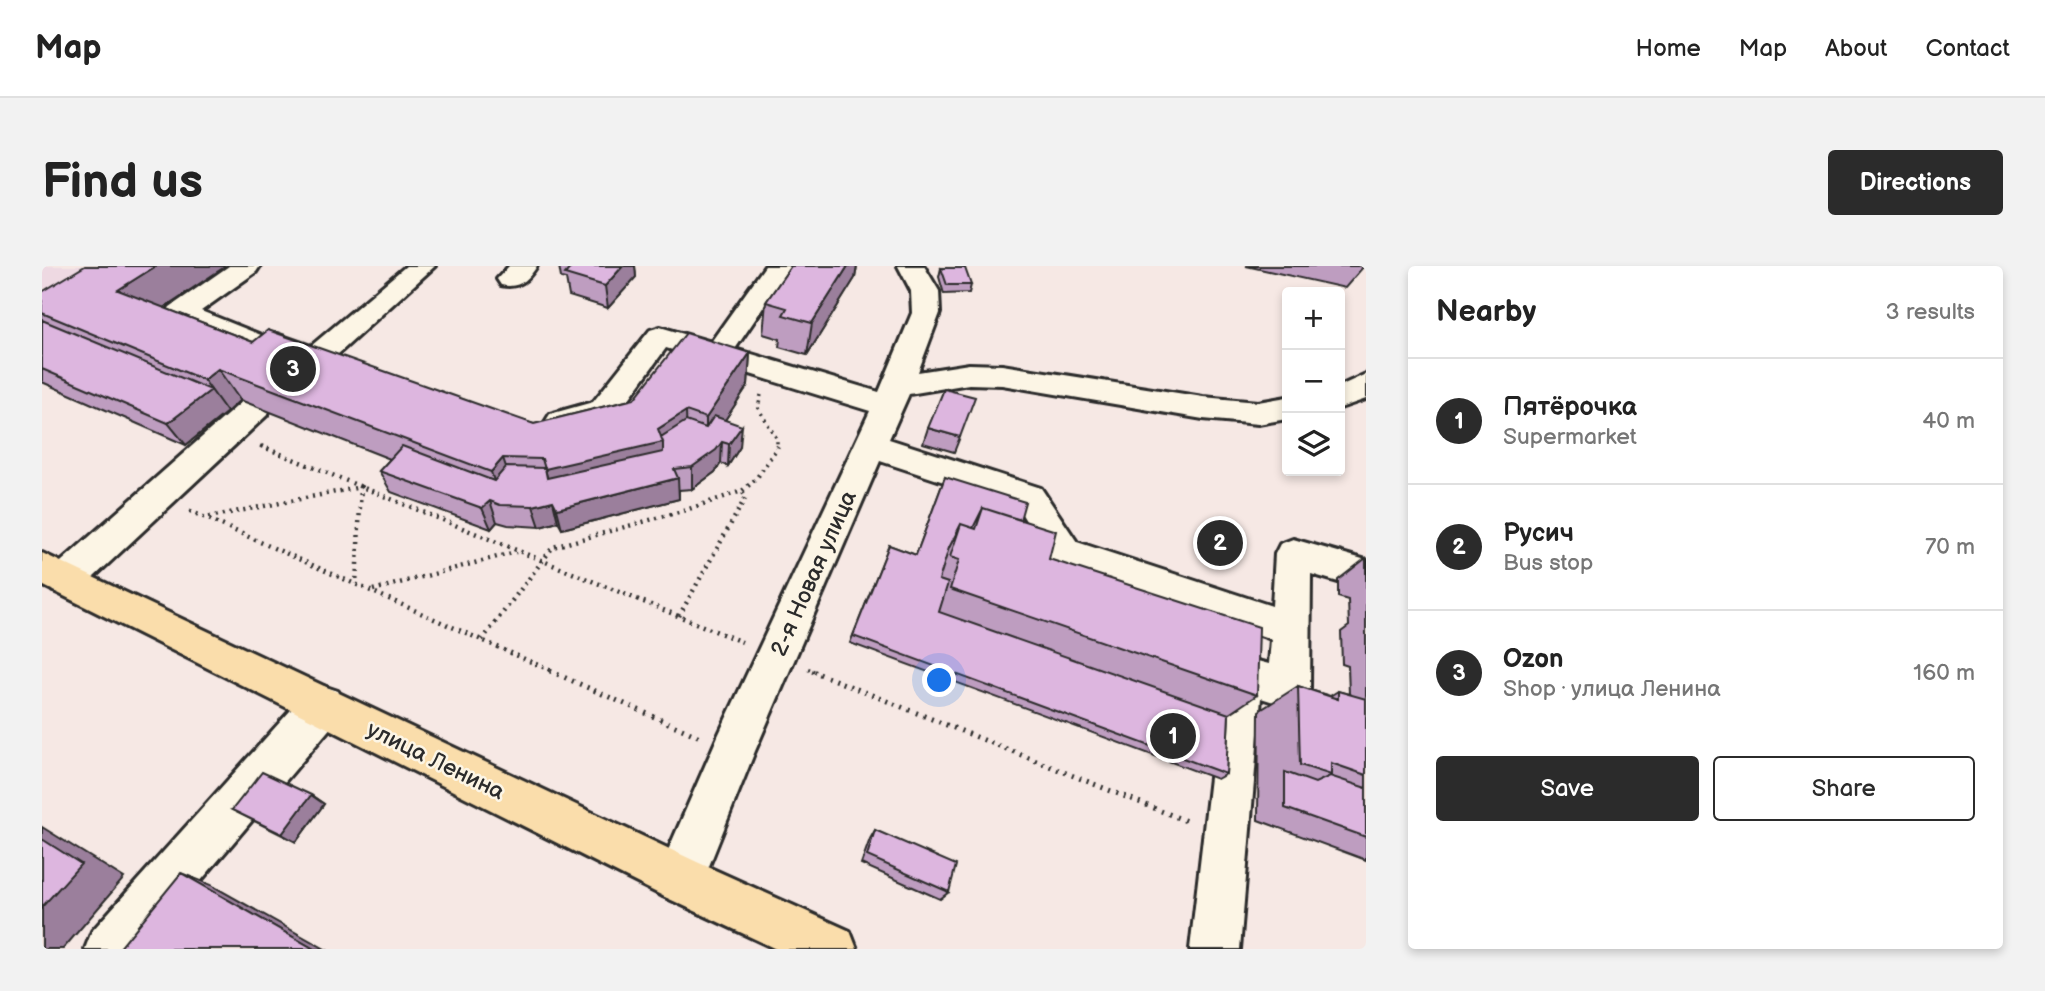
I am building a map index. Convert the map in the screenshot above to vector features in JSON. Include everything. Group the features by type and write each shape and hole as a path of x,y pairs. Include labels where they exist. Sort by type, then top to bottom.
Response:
{"main road":[{"name":"улица Ленина","path":"54,574 680,879 832,949"}],"street":[{"path":"247,266 180,313 268,349 276,343 320,365 422,266"},
{"path":"717,354 778,266"},
{"name":"2-я Новая улица","path":"680,879 733,751 892,396 926,313 925,291 911,266"},
{"path":"534,429 604,410 660,336 775,372 892,396 969,374 1002,375 1203,408 1258,413 1282,409"},
{"path":"1345,395 1366,384"},
{"path":"54,574 155,499 256,407"},
{"path":"870,445 1029,497 1063,552 1290,629"},
{"path":"1215,949 1242,675 1289,688 1293,554 1366,575"},
{"path":"110,949 323,705"}],"path":[{"path":"482,640 541,560 553,548 742,491 756,479 778,447 777,439 758,408 760,396 775,372"},
{"path":"227,432 1199,826"},
{"path":"208,518 361,487"},
{"path":"356,584 361,487"},
{"path":"679,616 746,497 742,491"},
{"path":"155,499 208,518 733,751"},
{"path":"372,591 518,551"}],"shaded area":[{"path":"42,266 103,266 80,287 42,288"}],"building":[{"path":"85,266 156,266 118,290 253,342 268,330 534,424 634,399 686,333 750,353 706,418 686,411 658,429 663,442 545,469 542,459 503,458 491,472 218,369 204,380 42,313 42,292"},
{"path":"572,266 623,266 605,286 565,274"},
{"path":"791,266 848,266 812,323 783,315 787,308 766,302"},
{"path":"941,268 965,268 971,285 947,285"},
{"path":"42,320 211,390 168,423 42,369"},
{"path":"944,389 975,397 960,437 928,428"},
{"path":"714,416 742,426 729,444 722,442 716,450 692,467 674,469 678,478 557,509 553,501 533,506 500,505 490,501 482,508 379,471 402,446 494,481 506,467 545,468 547,478 663,452 661,437 686,421 706,428"},
{"path":"945,477 1025,502 1020,520 983,508 973,528 961,524 949,548 939,580 948,583 939,612 1229,714 1226,774 853,636 889,545 916,555"},
{"path":"983,508 1056,531 1049,559 1259,627 1257,695 950,589 959,560 950,557 961,524 976,529"},
{"path":"1298,686 1338,699 1338,691 1366,699 1366,775 1331,763 1331,775 1300,765"},
{"path":"262,772 311,795 282,834 232,810"},
{"path":"1285,772 1315,783 1330,776 1366,788 1366,837 1285,808"},
{"path":"875,830 956,865 949,892 867,856"},
{"path":"42,839 81,864 42,907"},
{"path":"181,873 314,949 119,949"}],"place":[{"name":"Ozon","path":"293,369"},
{"name":"Русич","path":"1220,543"},
{"name":"Пятёрочка","path":"1173,736"}]}
